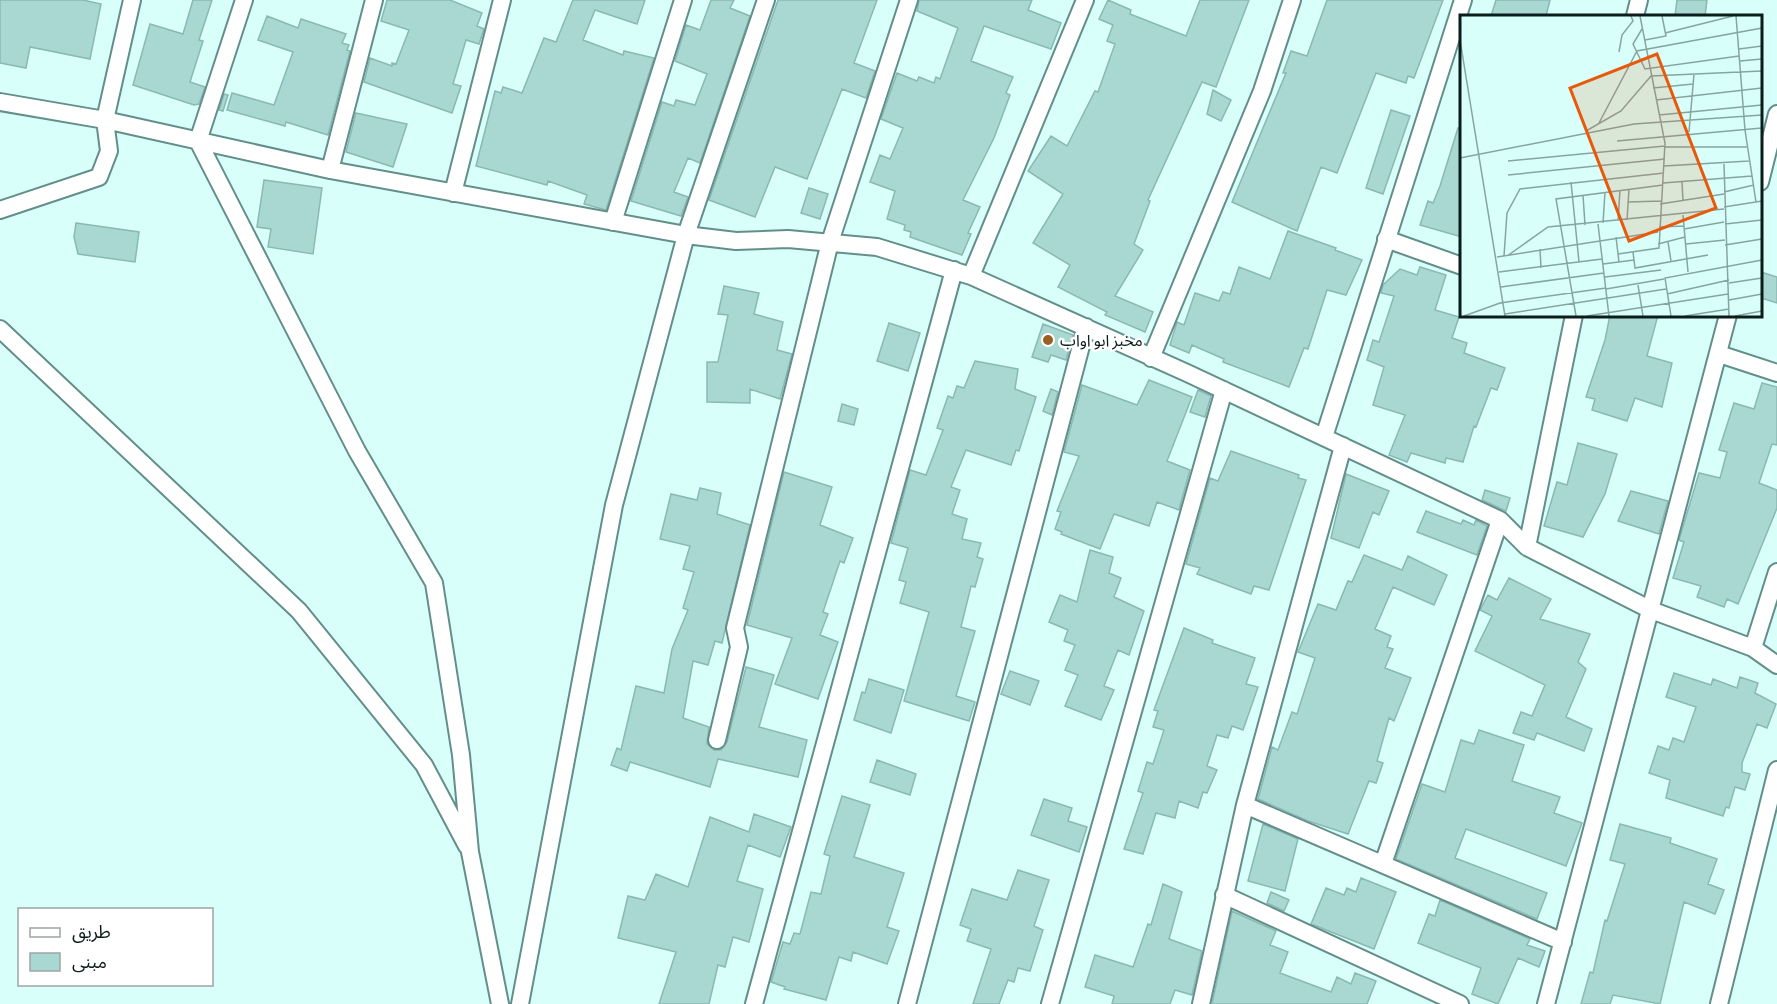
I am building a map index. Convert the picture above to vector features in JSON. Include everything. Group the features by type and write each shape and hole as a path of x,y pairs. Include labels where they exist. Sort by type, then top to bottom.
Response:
{"street":[{"path":"0,210 99,177 109,151 105,120 132,0"},
{"path":"244,0 198,141 357,451 434,583 461,755 470,852 500,1004"},
{"path":"330,170 374,0"},
{"path":"453,193 502,0"},
{"path":"613,222 683,0"},
{"path":"520,1004 614,505 686,235 766,0"},
{"path":"717,740 739,647 735,628 830,243 909,0"},
{"path":"970,276 1085,0"},
{"path":"1151,358 1262,91 1292,0"},
{"path":"1324,437 1463,0"},
{"path":"1635,15 1639,0"},
{"path":"0,102 105,120 330,170 686,235 736,241 788,239 877,247 954,270 1224,390 1500,520 1527,547 1651,610 1753,648 1777,665"},
{"path":"1762,178 1777,114"},
{"path":"1386,239 1460,265"},
{"path":"754,1004 954,270"},
{"path":"1527,547 1574,316"},
{"path":"1546,1004 1728,316"},
{"path":"907,1004 1086,327"},
{"path":"0,329 299,611 424,765 470,852"},
{"path":"1719,354 1777,373"},
{"path":"1050,1004 1224,390"},
{"path":"1202,1004 1245,805 1343,446"},
{"path":"1383,864 1500,520"},
{"path":"1753,648 1777,572"},
{"path":"1719,1004 1777,771"},
{"path":"1245,805 1563,942"},
{"path":"1224,895 1460,1004"}],"building":[{"path":"0,0 83,0 101,4 90,59 30,47 26,68 0,63"},
{"path":"193,0 212,0 199,40 203,41 190,82 205,87 199,104 194,105 133,85 150,24 183,34"},
{"path":"387,0 450,0 482,13 477,26 484,29 479,44 466,40 453,84 461,86 452,113 364,82 370,58 392,66 392,63 396,64 409,30 381,21"},
{"path":"573,0 645,0 637,24 595,10 583,40 623,55 624,51 654,58 606,210 584,204 587,195 548,181 547,185 476,166 495,91 501,93 503,87 522,93 544,38 556,42"},
{"path":"711,0 734,0 730,8 750,16 700,163 688,158 674,192 688,197 681,216 631,201 662,102 674,106 676,100 695,105 707,74 675,61 686,25 700,30"},
{"path":"778,0 877,0 854,63 875,71 866,98 842,89 807,179 775,167 755,217 709,200"},
{"path":"919,0 1032,0 1028,10 1061,23 1051,49 984,26 971,61 1013,77 1006,93 1010,95 994,138 963,200 980,207 968,233 971,234 962,255 910,237 911,232 904,230 905,225 887,219 895,191 870,182 880,155 890,159 903,128 881,119 897,73 917,81 919,77 934,83 936,77 940,79 958,28 917,11"},
{"path":"1108,0 1131,10 1130,14 1186,36 1200,0 1249,0 1216,87 1202,82 1148,200 1150,201 1134,244 1143,250 1115,296 1153,312 1145,332 1105,315 1107,312 1058,287 1070,265 1033,243 1063,194 1028,171 1051,136 1067,146 1095,91 1098,92 1115,44 1107,41 1113,25 1099,19"},
{"path":"1327,0 1443,0 1414,78 1408,76 1406,83 1376,73 1337,173 1321,167 1297,231 1232,202 1286,73 1283,73 1291,51 1307,56"},
{"path":"1496,0 1550,0 1546,15 1491,15"},
{"path":"1677,0 1707,0 1705,15 1675,15"},
{"path":"267,16 298,28 301,19 346,34 342,43 349,45 347,50 350,51 328,135 286,122 285,126 227,110 232,93 274,105 293,52 258,40"},
{"path":"1213,90 1231,100 1221,121 1207,114"},
{"path":"224,94 228,95 223,111 219,110"},
{"path":"1391,110 1410,116 1383,194 1366,188"},
{"path":"356,113 407,124 393,167 346,152"},
{"path":"1458,128 1460,128 1460,236 1420,225 1428,201 1433,203"},
{"path":"264,180 322,188 313,254 268,247 271,229 257,227"},
{"path":"809,188 828,194 820,219 801,213"},
{"path":"76,223 139,232 135,262 78,254 74,237"},
{"path":"1288,231 1362,260 1346,295 1327,290 1308,349 1304,348 1289,387 1223,362 1224,359 1192,345 1189,353 1170,345 1177,322 1184,325 1195,293 1219,301 1223,292 1230,294 1239,267 1270,279"},
{"path":"1420,267 1446,275 1435,310 1459,317 1452,338 1467,343 1464,353 1505,368 1497,390 1491,388 1476,427 1474,426 1463,462 1446,458 1445,463 1411,453 1407,462 1389,455 1405,415 1373,405 1384,367 1367,360 1373,340 1379,342 1394,296 1381,293 1383,285 1400,269 1417,275"},
{"path":"1762,272 1777,277 1777,303 1762,298"},
{"path":"724,286 759,293 754,314 783,322 777,350 792,354 780,399 750,389 750,403 707,402 707,362 718,362 728,315 718,314"},
{"path":"1610,316 1658,316 1647,356 1672,363 1662,407 1635,398 1627,421 1592,410 1595,399 1586,397 1605,340"},
{"path":"889,323 920,333 908,371 877,361"},
{"path":"1043,324 1073,335 1066,360 1051,355 1048,362 1032,357"},
{"path":"975,361 1018,369 1015,389 1036,397 1019,451 1016,450 1011,465 966,450 951,487 960,490 952,514 967,519 962,539 981,543 977,557 983,559 975,587 971,586 961,627 975,631 956,696 975,702 969,721 904,701 929,612 900,603 906,582 899,580 908,548 891,543 910,470 926,475 943,430 937,428 948,396 953,398 957,386 964,388"},
{"path":"1149,380 1192,397 1167,461 1190,470 1179,510 1157,502 1149,526 1114,514 1100,549 1061,534 1062,532 1055,529 1061,512 1057,511 1079,456 1064,452 1082,385 1137,405"},
{"path":"1762,383 1777,387 1777,445 1772,444 1759,483 1777,490 1777,508 1738,604 1727,599 1724,607 1697,597 1701,586 1673,578 1684,542 1679,540 1699,473 1720,478 1727,452 1719,450 1734,403 1754,409"},
{"path":"1051,389 1058,392 1052,415 1043,411"},
{"path":"1198,390 1211,396 1205,417 1190,412"},
{"path":"842,404 858,409 854,425 838,421"},
{"path":"1578,443 1617,454 1605,494 1583,537 1544,526 1557,482 1567,485"},
{"path":"1231,451 1299,475 1298,478 1306,480 1269,590 1254,586 1251,594 1197,574 1200,568 1186,564 1210,478 1218,481"},
{"path":"784,472 832,487 820,525 853,538 844,563 840,561 823,612 828,614 820,635 838,642 818,699 775,684 792,638 747,625"},
{"path":"1346,474 1389,491 1379,515 1373,512 1359,548 1331,538"},
{"path":"700,488 721,493 717,514 750,525 722,643 715,641 708,665 693,661 683,718 709,727 707,744 714,750 721,750 727,742 746,667 774,675 759,727 807,740 798,777 718,759 710,787 630,762 627,771 611,765 617,748 621,750 636,686 664,693 672,649 688,610 683,608 694,572 683,569 690,546 660,539 671,494 697,500"},
{"path":"1485,490 1510,498 1506,511 1482,500"},
{"path":"1631,491 1668,501 1659,534 1618,521"},
{"path":"1426,511 1461,524 1463,520 1474,525 1476,520 1487,526 1477,555 1417,532"},
{"path":"1090,550 1113,557 1109,573 1121,578 1114,597 1144,611 1129,655 1118,650 1104,686 1114,690 1101,720 1065,706 1078,675 1065,670 1075,645 1064,641 1068,630 1049,622 1060,595 1077,602"},
{"path":"1364,555 1402,570 1408,556 1447,575 1434,605 1393,587 1375,629 1391,636 1387,647 1393,649 1385,668 1411,678 1394,721 1389,718 1377,761 1383,763 1376,783 1369,781 1348,834 1308,821 1258,799 1272,747 1278,750 1292,712 1297,714 1315,658 1298,652 1318,604 1336,610 1348,581 1352,582"},
{"path":"1509,578 1551,599 1540,619 1590,634 1578,662 1586,669 1566,717 1592,729 1584,751 1537,733 1534,740 1513,733 1521,712 1532,716 1545,685 1475,651 1492,616 1480,610 1488,595 1497,600"},
{"path":"1184,628 1213,640 1212,643 1255,658 1246,684 1258,687 1243,730 1232,726 1228,738 1217,735 1207,766 1217,770 1207,793 1203,792 1198,808 1179,801 1175,818 1156,813 1143,854 1124,849 1143,793 1138,791 1147,762 1153,764 1164,730 1153,727 1158,711 1154,710"},
{"path":"1010,671 1039,681 1030,705 1001,694"},
{"path":"1674,673 1711,685 1713,679 1737,688 1740,677 1758,683 1755,693 1776,704 1767,728 1757,724 1742,763 1742,772 1750,774 1745,790 1735,787 1729,808 1726,807 1723,816 1666,798 1670,780 1649,773 1658,746 1669,750 1673,738 1684,742 1696,707 1666,697"},
{"path":"869,679 904,690 891,733 854,720 862,692 865,693"},
{"path":"1479,730 1524,745 1512,781 1560,797 1554,813 1582,823 1566,866 1466,829 1455,858 1547,893 1537,919 1396,859 1422,784 1445,792 1461,740 1474,744"},
{"path":"877,760 916,774 910,795 870,782"},
{"path":"842,796 870,805 854,857 904,873 887,927 899,931 887,964 853,952 851,961 839,957 826,1000 784,989 785,987 771,982 783,942 790,944 794,933 800,934 811,892 821,894 830,856 824,854"},
{"path":"1044,799 1072,808 1068,821 1087,827 1079,852 1031,835"},
{"path":"754,814 791,827 780,857 748,845 737,881 763,889 749,942 733,937 725,967 718,965 709,1004 659,1004 676,952 618,938 628,896 645,900 656,874 688,887 710,817 749,832"},
{"path":"1263,824 1298,839 1285,891 1248,881"},
{"path":"1620,824 1671,838 1670,843 1717,859 1708,884 1724,890 1715,914 1684,902 1660,1004 1613,995 1610,1004 1581,1004 1590,972 1593,973 1605,920 1607,921 1625,864 1610,860"},
{"path":"1018,870 1049,880 1034,926 1043,930 1030,971 1018,968 1014,982 1008,980 999,1004 973,1004 991,949 967,941 971,929 960,925 972,889 1007,900"},
{"path":"1361,878 1396,892 1374,949 1311,924 1326,888 1344,895 1347,888 1356,892"},
{"path":"1163,884 1182,892 1169,939 1202,951 1192,995 1175,990 1170,1004 1112,1004 1114,996 1085,987 1095,955 1133,967 1148,924 1151,925"},
{"path":"1271,892 1289,900 1284,911 1267,903"},
{"path":"1440,900 1530,939 1527,945 1545,951 1539,967 1518,958 1498,1004 1472,994 1481,968 1418,943 1429,914 1435,916"},
{"path":"1232,911 1276,931 1270,945 1288,952 1280,973 1331,992 1337,977 1351,984 1355,973 1376,981 1367,1004 1212,1004"}],"place":[{"name":"مخبز ابو اواب","path":"1048,340"}]}
